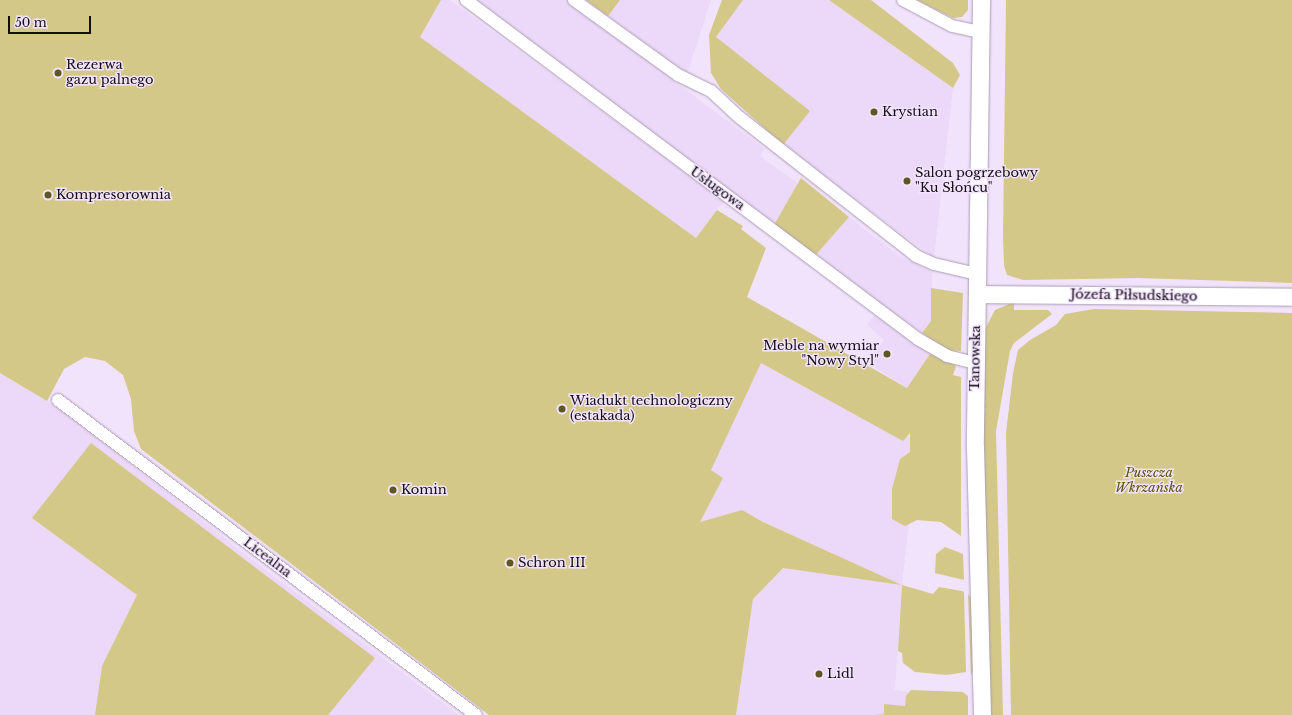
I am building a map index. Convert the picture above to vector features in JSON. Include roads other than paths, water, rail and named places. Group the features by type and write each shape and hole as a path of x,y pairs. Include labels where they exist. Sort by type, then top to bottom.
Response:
{"main road":[{"name":"Tanowska","path":"981,0 976,477 982,715"},
{"name":"Józefa Piłsudskiego","path":"977,294 1292,297"}],"street":[{"name":"Usługowa","path":"466,0 918,339 947,356 976,363"},
{"path":"574,0 678,75 711,91 739,117 916,256 934,264 977,274"},
{"path":"903,0 952,26 981,32"},
{"name":"Licealna","path":"58,400 476,715"}],"place":[{"name":"Rezerwa gazu palnego","path":"58,73"},
{"name":"Krystian","path":"874,112"},
{"name":"Salon pogrzebowy \"Ku Słońcu\"","path":"907,181"},
{"name":"Kompresorownia","path":"48,195"},
{"name":"Meble na wymiar \"Nowy Styl\"","path":"887,354"},
{"name":"Wiadukt technologiczny (estakada)","path":"562,409"},
{"name":"Komin","path":"393,490"},
{"name":"Schron III","path":"510,563"},
{"name":"Lidl","path":"819,674"}],"park label":[{"name":"Puszcza Wkrzańska","path":"1149,482"}]}
